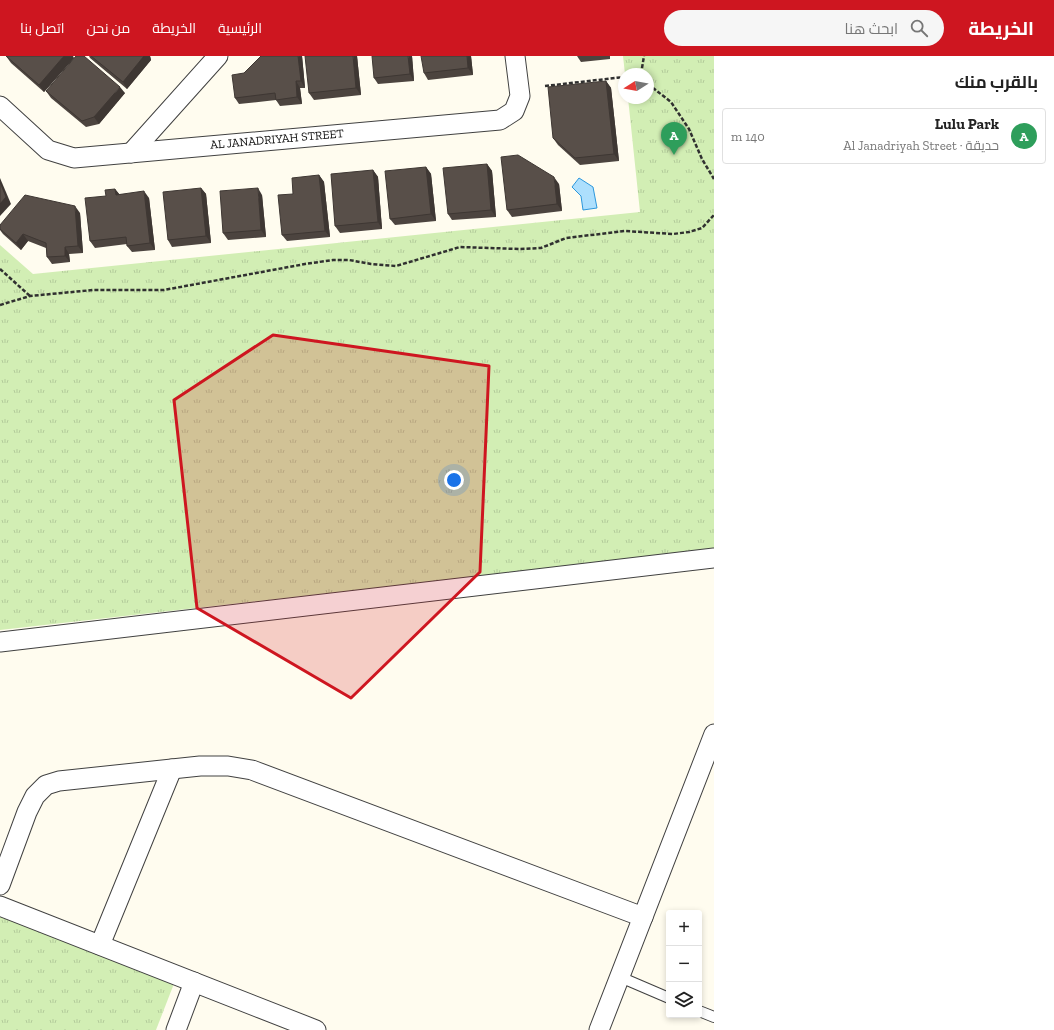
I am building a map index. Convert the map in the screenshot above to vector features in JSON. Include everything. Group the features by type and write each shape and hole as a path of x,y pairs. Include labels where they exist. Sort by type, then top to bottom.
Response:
{"street":[{"path":"131,152 218,56"},
{"name":"AL JANADRIYAH STREET","path":"0,106 48,150 74,158 500,120 514,110 520,96 515,56"},
{"path":"0,642 714,558"},
{"path":"599,1030 714,734"},
{"path":"0,885 27,812 35,796 46,785 59,781 200,766 228,766 252,770 643,918"},
{"path":"100,945 172,769"},
{"path":"0,906 316,1030"},
{"path":"176,1030 194,982"}],"lane":[{"path":"620,977 666,997"},
{"path":"702,1012 714,1017"}],"path":[{"path":"642,68 644,56"},
{"path":"545,86 618,77"},
{"path":"654,89 671,102 689,129 702,158 714,179"},
{"path":"0,305 30,296 93,290 164,290 333,260 350,260 371,264 396,266 460,247 519,249 541,248 566,238 625,231 673,234 681,233 702,228 714,215"},
{"path":"0,269 30,296"}],"highlighted area":[{"path":"273,335 489,366 480,572 351,698 197,608 174,400"}],"green space":[{"path":"623,56 714,56 714,550 0,630 0,245 33,274 640,212 629,104 654,104 654,68 624,68"},
{"path":"0,911 175,981 156,1030 0,1030"}],"water":[{"path":"579,178 593,187 597,208 583,210 581,196 572,187"}],"building":[{"path":"6,56 64,56 39,85"},
{"path":"76,56 84,56 120,87 94,117 82,121 46,91"},
{"path":"91,56 144,56 123,82"},
{"path":"261,56 298,56 301,81 296,81 297,97 276,100 275,93 235,98 232,75 244,73"},
{"path":"305,56 353,56 356,88 309,93"},
{"path":"372,56 408,56 410,74 374,78"},
{"path":"421,56 467,56 468,68 424,73"},
{"path":"606,81 614,154 575,158 553,138 548,87"},
{"path":"518,155 554,177 557,204 507,210 501,157"},
{"path":"487,164 491,210 448,214 443,168"},
{"path":"426,167 431,214 390,219 385,171"},
{"path":"373,170 378,222 335,226 331,174"},
{"path":"319,175 325,231 282,235 278,195 293,194 292,178"},
{"path":"0,182 6,197 0,204"},
{"path":"201,188 206,236 168,240 163,192"},
{"path":"258,188 261,230 223,233 220,191"},
{"path":"115,189 116,195 144,191 150,243 127,246 126,237 90,241 85,198 106,196 105,190"},
{"path":"25,195 75,206 78,246 65,247 65,256 47,257 46,243 23,234 16,243 0,229 0,225"}],"place":[{"name":"Lulu Park","path":"674,155"}]}
